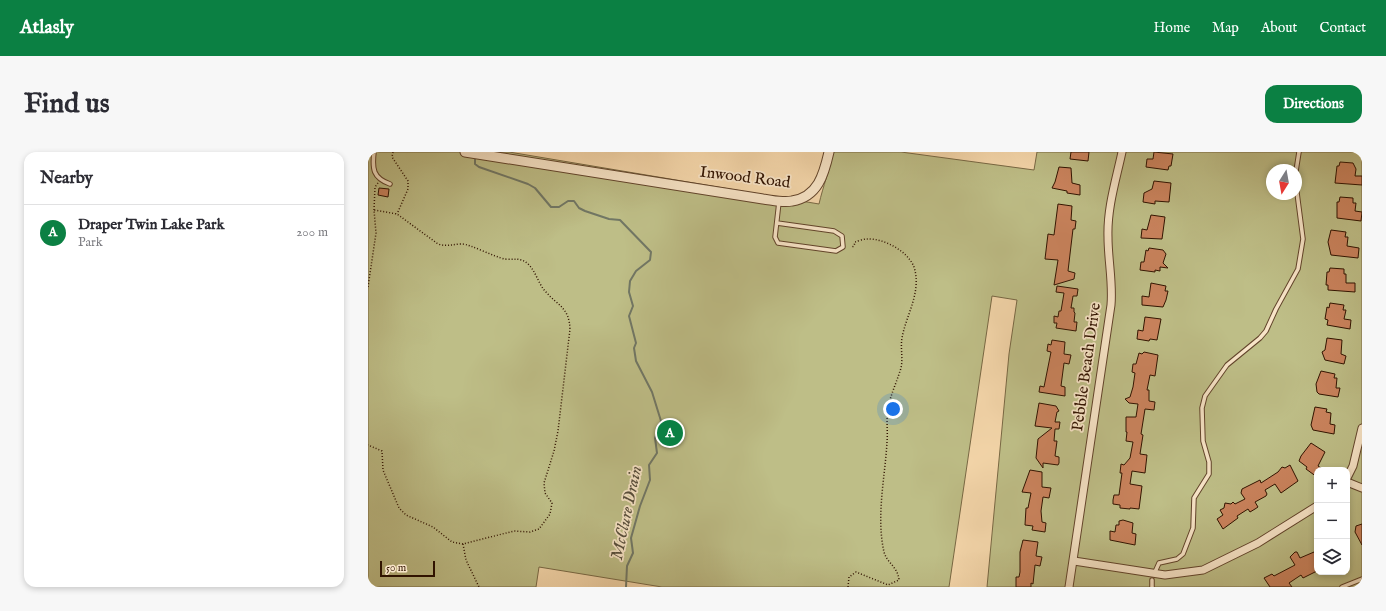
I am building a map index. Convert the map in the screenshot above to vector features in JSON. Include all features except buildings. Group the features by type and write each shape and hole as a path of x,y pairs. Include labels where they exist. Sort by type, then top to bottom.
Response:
{"street":[{"name":"Inwood Road","path":"465,152 791,202 807,196 815,190 826,168 829,152"},
{"name":"Pebble Beach Drive","path":"1069,587 1111,305 1112,289 1108,229 1111,201 1122,152"},
{"path":"1350,471 1354,461 1362,428"},
{"path":"1354,461 1362,464"},
{"path":"1350,483 1362,488"},
{"path":"1074,561 1165,575 1203,570 1258,543 1314,508"}],"lane":[{"path":"374,152 373,162 375,175 381,181 390,184"},
{"path":"1297,164 1299,152"},
{"path":"777,223 834,231 842,236 843,247 836,251 778,243 775,237 780,200"},
{"path":"1155,572 1159,563 1177,559 1183,554 1193,528 1194,498 1209,474 1209,462 1203,441 1202,408 1205,396 1227,365 1260,338 1266,331 1276,309 1298,269 1303,234 1296,200"},
{"path":"1342,587 1362,578"},
{"path":"1152,580 1152,587"}],"path":[{"path":"393,152 392,157 408,181 408,189 396,214"},
{"path":"368,287 376,233 374,210 375,187 378,183"},
{"path":"368,445 382,451 383,470 400,508 406,515 434,527 452,542 463,544 514,531 530,532 539,529 550,514 552,503 546,493 544,483 554,451 558,431 569,320 565,309 546,293 531,267 522,260 505,259 463,244 444,246 438,244 396,214 374,210"},
{"path":"848,587 849,577 856,572 888,585 899,580 899,574 894,566 887,560 884,551 881,510 888,441 888,408 900,371 902,340 915,295 916,284 914,266 903,253 890,244 867,239 855,242 854,246 852,247"},
{"path":"463,544 466,560 479,587"}],"green space":[{"path":"368,152 509,152 819,204 830,165 832,152 901,152 1034,170 1037,152 1362,152 1362,587 987,587 1009,354 1017,300 992,296 949,587 662,587 539,567 536,587 368,587"}],"waterway":[{"name":"McClure Drain","path":"475,157 475,164 479,167 528,184 535,188 551,207 559,207 568,201 574,201 579,208 585,211 609,219 620,220 651,252 650,260 636,271 630,281 629,292 633,306 629,316 636,343 634,348 636,361 652,392 661,421 655,438 657,453 649,465 650,480 640,506 631,538 633,553 627,566 626,587"}],"place":[{"name":"Draper Twin Lake Park","path":"670,433"}]}
